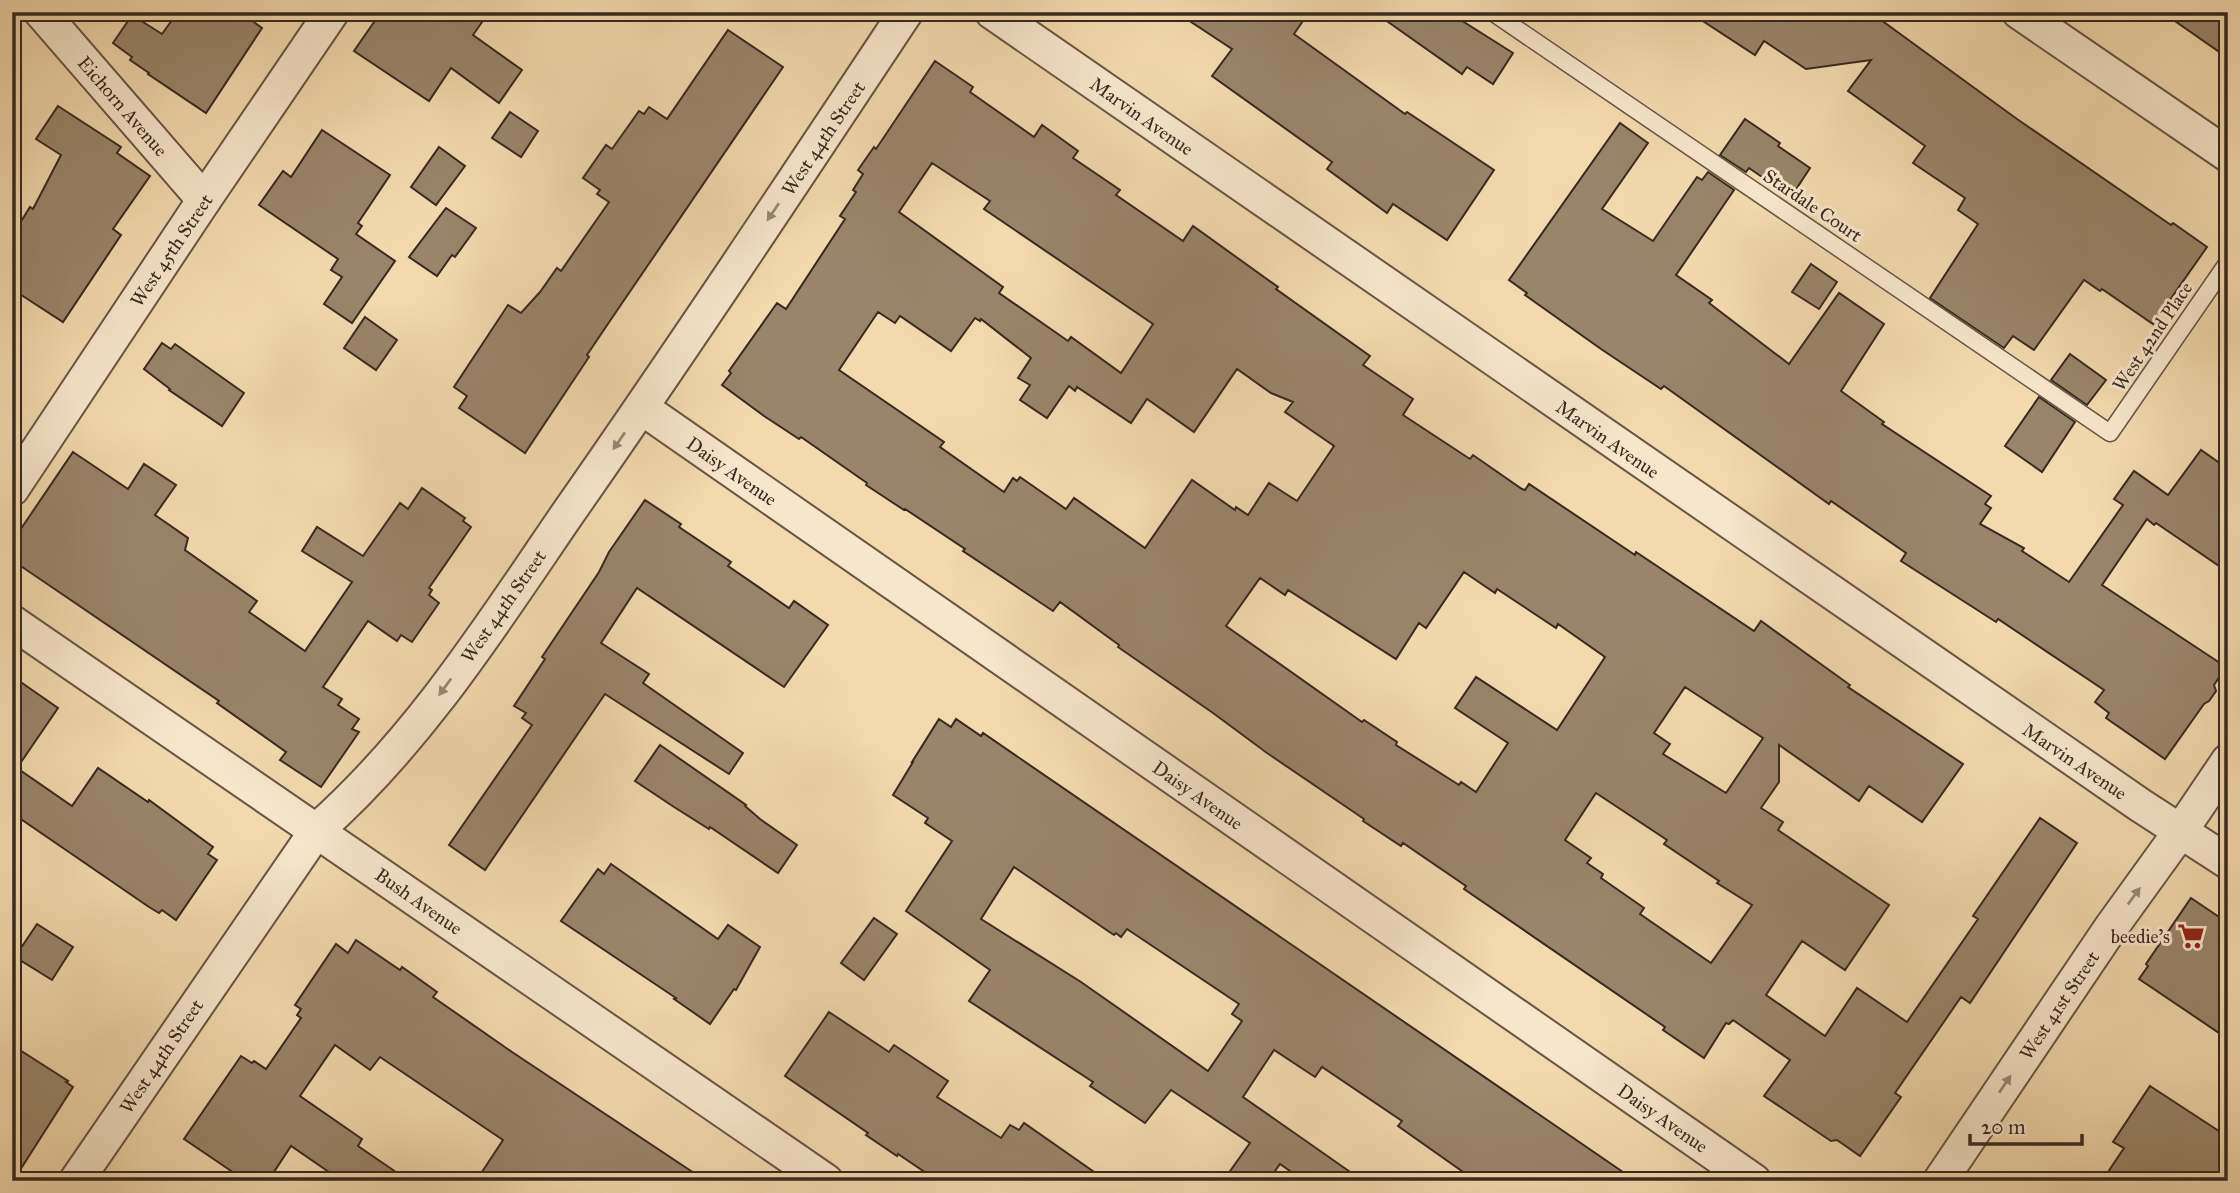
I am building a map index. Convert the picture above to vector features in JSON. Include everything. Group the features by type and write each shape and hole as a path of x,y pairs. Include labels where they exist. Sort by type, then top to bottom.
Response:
{"street":[{"name":"Eichorn Avenue","path":"41,12 204,200"},
{"name":"West 45th Street","path":"12,489 332,12"},
{"name":"West 44th Street","path":"76,1181 317,830 346,804 413,731 494,621 642,408 906,12"},
{"name":"Marvin Avenue","path":"992,12 2180,832 2228,862"},
{"path":"2019,12 2228,155"},
{"name":"Daisy Avenue","path":"642,408 1754,1181"},
{"name":"Bush Avenue","path":"12,622 826,1181"},
{"name":"West 41st Street","path":"1940,1181 2110,929 2228,761"}],"lane":[{"name":"Stardale Court","path":"1492,12 2110,433"},
{"name":"West 42nd Place","path":"2110,433 2228,262"}],"building":[{"path":"178,12 240,12 262,28 206,113 148,74 130,60 132,57 113,43 132,15 162,34"},
{"path":"381,12 489,12 473,35 522,70 499,103 451,68 429,101 354,51"},
{"path":"1176,12 1309,12 1294,34 1405,114 1407,112 1494,170 1447,240 1393,204 1387,213 1327,169 1332,162 1212,76 1232,49"},
{"path":"1374,12 1448,12 1513,53 1493,84 1467,67 1462,74"},
{"path":"1689,12 1870,12 2017,119 2207,247 2153,324 2084,280 2034,350 2013,336 2004,348 1930,298 1978,224 1958,210 1965,198 1913,163 1925,146 1848,91 1871,60 1806,69 1764,41 1755,55"},
{"path":"2162,12 2228,12 2228,58"},
{"path":"728,30 783,67 587,355 589,357 525,453 459,408 467,396 454,387 508,305 521,313 557,268 561,271 609,202 597,194 600,190 583,178 606,145 612,149 639,111 644,114 649,107 667,119"},
{"path":"935,61 973,87 970,92 1034,137 1042,125 1078,151 1073,158 1120,190 1116,195 1183,241 1193,226 1370,356 1363,365 1413,399 1403,415 1470,459 1473,455 1522,489 1525,490 1529,484 1754,631 1761,621 1850,685 1848,687 1963,764 1922,822 1869,786 1859,801 1779,745 1779,782 1761,808 1783,822 1778,830 1889,905 1845,970 1802,941 1766,995 1825,1036 1857,988 1907,1022 1978,919 1973,916 2040,818 2077,843 1970,1003 1961,997 1895,1093 1901,1097 1860,1156 1837,1140 1831,1141 1764,1096 1790,1060 1733,1020 1729,1024 1726,1023 1704,1058 1663,1030 1665,1027 1464,889 1466,886 1403,843 1401,846 1363,821 1364,819 1118,647 1119,645 1060,602 1053,611 722,385 777,303 786,309 845,219 840,216 856,192 853,190 863,174 858,170 874,147 876,149","holes":["932,163 990,201 984,209 1153,324 1121,373 1071,337 1068,341 999,293 1003,287 899,212","878,312 895,323 900,316 951,351 975,318 980,321 981,319 1031,358 1018,378 1030,385 1020,400 1047,418 1069,386 1075,391 1077,387 1131,423 1147,399 1194,432 1237,369 1271,393 1293,402 1285,412 1334,446 1297,501 1269,483 1248,515 1236,507 1235,510 1192,480 1145,548 1074,498 1066,509 1020,477 1017,481 1013,478 1004,492 940,447 944,442 839,370","1464,572 1495,593 1497,589 1556,628 1558,624 1605,657 1557,730 1476,677 1455,708 1508,743 1476,792 1461,782 1459,785 1396,745 1397,742 1364,720 1362,722 1226,626 1260,578 1285,595 1288,590 1396,659 1419,623 1426,628","1685,687 1763,738 1726,793 1663,754 1670,744 1654,733","1596,793 1667,840 1664,844 1752,905 1711,963 1640,914 1644,908 1601,878 1603,874 1587,863 1591,858 1565,840"]},
{"path":"58,106 121,147 117,153 150,176 113,229 121,235 63,322 12,289 12,236 30,207 33,209 61,155 36,139"},
{"path":"510,112 538,131 521,157 492,138"},
{"path":"1745,119 1810,168 1791,197 1749,168 1746,172 1720,155"},
{"path":"1620,123 1648,143 1602,209 1653,241 1697,177 1702,180 1708,172 1734,190 1676,275 1712,300 1709,303 1789,364 1839,293 1884,324 1841,391 1884,422 1882,424 1991,496 1985,504 1991,508 1980,524 2024,548 2022,551 2069,582 2123,505 2114,499 2134,471 2168,495 2201,450 2228,469 2228,572 2147,519 2102,585 2226,667 2214,685 2216,691 2165,759 2106,718 2109,713 2095,702 2104,690 1998,619 1996,622 1901,561 1906,553 1831,501 1829,504 1664,386 1661,389 1601,349 1525,295 1527,293 1509,280"},
{"path":"322,130 390,175 358,223 362,226 356,234 395,261 352,323 324,304 342,277 331,270 338,259 259,205 283,171 291,177"},
{"path":"439,147 465,166 436,205 411,187"},
{"path":"446,208 476,228 437,276 409,257"},
{"path":"1811,264 1837,282 1819,309 1792,292"},
{"path":"365,317 397,340 376,370 344,348"},
{"path":"162,343 171,349 175,344 244,393 222,426 169,390 144,369"},
{"path":"2070,354 2106,380 2087,405 2051,380"},
{"path":"2039,397 2075,422 2042,472 2005,446"},
{"path":"73,452 128,489 144,464 176,485 155,515 188,538 185,550 257,601 249,612 305,651 352,582 302,551 317,527 363,556 400,503 408,509 422,488 465,518 463,521 471,527 429,588 432,590 429,595 439,603 412,642 401,635 397,641 368,621 323,687 342,699 338,705 359,719 352,729 359,732 321,787 280,760 286,752 217,703 219,701 12,560 12,542"},
{"path":"645,500 731,562 728,566 789,608 794,601 828,625 784,687 637,588 601,643 649,674 643,683 743,753 729,774 605,694 485,870 449,845 532,725 522,718 526,713 514,706 545,659 542,657"},
{"path":"12,676 58,708 17,768 72,806 98,768 148,802 149,800 213,847 208,854 217,860 176,920 162,910 159,913 149,907 12,813"},
{"path":"939,719 951,727 956,719 981,736 983,733 1636,1181 1476,1181 1398,1126 1402,1121 1322,1067 1315,1077 1274,1050 1243,1097 1363,1181 1304,1181 1280,1164 1268,1181 1223,1181 1250,1143 1171,1090 1145,1123 1090,1086 1093,1082 969,1001 990,970 906,911 952,841 925,823 928,818 893,795","holes":["1014,867 1114,935 1116,933 1121,937 1127,929 1239,1004 1232,1014 1242,1021 1208,1071 1081,982 981,919"]},
{"path":"660,745 746,805 760,819 797,845 778,873 635,781"},
{"path":"611,864 718,939 728,925 760,947 736,990 734,989 710,1024 561,921 598,869 604,874"},
{"path":"2191,898 2228,923 2228,1039 2139,979 2148,966 2146,964"},
{"path":"874,918 897,934 864,980 841,963"},
{"path":"37,924 73,947 52,980 15,957"},
{"path":"356,940 400,970 402,967 437,992 433,997 706,1181 476,1181 503,1140 380,1057 370,1070 335,1045 300,1096 362,1139 358,1146 409,1181 342,1181 291,1146 268,1181 246,1181 184,1139 241,1056 266,1069 301,1018 297,1015 301,1009 295,1005 336,944 348,953"},
{"path":"829,1012 889,1052 894,1045 948,1081 937,1097 1001,1138 1010,1125 1019,1130 1024,1123 1107,1181 938,1181 866,1135 868,1133 785,1076"},
{"path":"12,1045 68,1081 66,1082 73,1087 13,1181"},
{"path":"2150,1086 2228,1137 2228,1181 2102,1181 2124,1148 2113,1142"}],"place":[{"name":"beedie's","path":"2191,936"}]}
